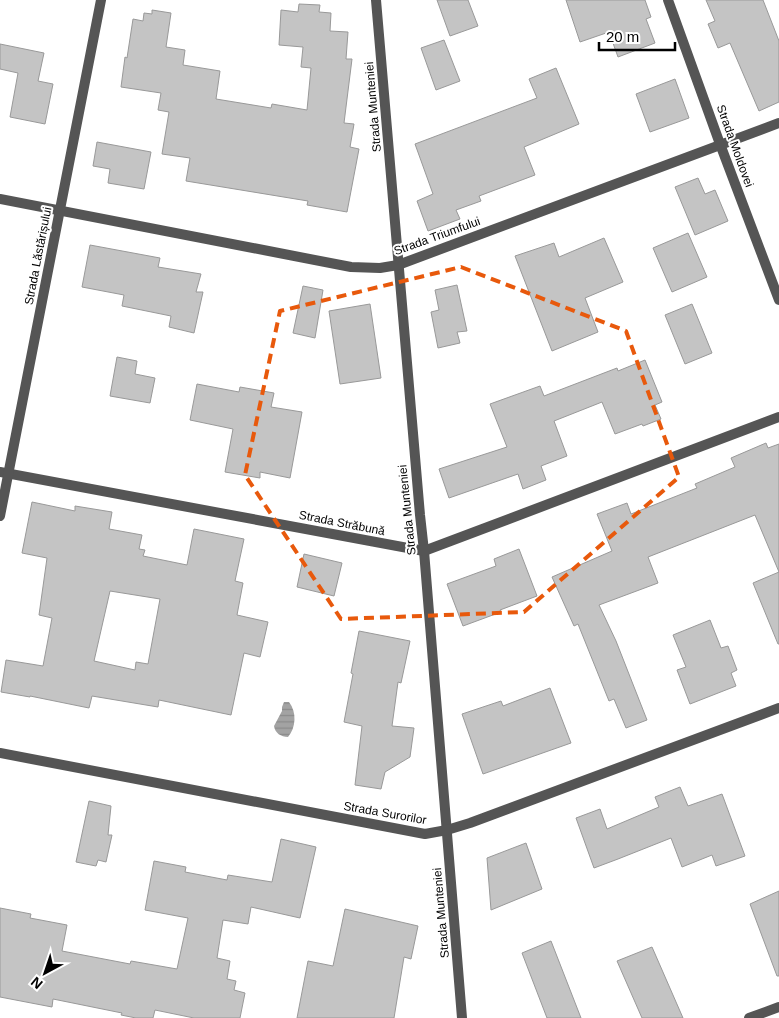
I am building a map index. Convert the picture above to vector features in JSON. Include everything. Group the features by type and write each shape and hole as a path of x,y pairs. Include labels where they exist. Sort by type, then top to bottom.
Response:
{"street":[{"name":"Strada Lăstărișului","path":"0,516 4,473 60,211 101,0"},
{"name":"Strada Munteniei","path":"376,0 462,1018"},
{"name":"Strada Moldovei","path":"668,0 779,300"},
{"name":"Strada Triumfului","path":"0,199 351,267 380,268 398,265 779,123"},
{"path":"424,551 779,417"},
{"name":"Strada Străbună","path":"4,473 424,551"},
{"name":"Strada Surorilor","path":"0,753 425,834 447,830 779,708"},
{"path":"749,1018 779,1007"}],"highlighted area":[{"path":"461,267 626,331 679,477 524,612 341,619 245,475 280,311"}],"shaded area":[{"path":"284,702 289,702 294,715 293,729 288,737 279,734 274,726 282,711"}],"building":[{"path":"437,0 468,0 478,26 450,36"},
{"path":"566,0 645,0 651,17 646,19 655,43 618,57 609,32 580,42"},
{"path":"706,0 763,0 779,41 779,102 759,111 730,43 718,48 708,24 715,21"},
{"path":"299,4 320,5 319,12 331,13 330,31 348,32 346,59 352,59 344,123 354,124 350,147 359,149 347,212 307,205 308,201 186,181 190,158 162,154 169,112 158,110 161,93 121,87 133,19 143,21 144,13 152,14 152,10 171,13 166,47 185,50 183,65 220,71 216,99 271,108 272,104 307,110 311,68 301,67 303,47 279,45 281,10 298,12"},
{"path":"444,40 460,81 436,90 421,48"},
{"path":"0,44 44,53 38,81 53,84 45,124 10,117 18,73 0,69"},
{"path":"556,68 579,124 524,147 535,175 479,196 481,201 456,210 460,219 428,231 417,201 433,194 415,144 537,98 529,79"},
{"path":"675,79 689,118 650,132 636,94"},
{"path":"97,142 151,152 144,189 108,183 110,169 93,166"},
{"path":"698,178 705,194 715,190 728,221 695,235 675,187"},
{"path":"688,233 707,277 672,292 653,248"},
{"path":"604,238 623,282 585,298 598,332 552,351 515,256 554,243 559,257"},
{"path":"90,245 160,258 158,267 201,274 196,292 203,292 194,333 169,327 171,316 122,306 124,295 82,287"},
{"path":"457,285 467,331 457,332 460,343 438,348 431,312 439,310 435,290"},
{"path":"303,286 323,290 315,338 293,333"},
{"path":"370,304 381,378 340,384 329,311"},
{"path":"692,304 712,353 685,364 665,315"},
{"path":"117,357 137,361 135,374 155,378 150,403 110,396"},
{"path":"645,360 662,402 655,405 661,419 615,434 602,402 554,421 567,456 541,466 546,480 523,489 518,474 449,498 439,469 507,447 490,404 540,386 544,396 617,368 618,371"},
{"path":"197,384 239,392 240,387 274,393 271,407 302,412 290,478 260,472 260,478 225,472 233,429 190,420"},
{"path":"766,443 768,448 779,444 779,572 755,515 648,557 658,583 599,605 616,641 647,720 626,728 614,699 609,701 578,624 574,626 552,577 612,551 597,514 627,503 631,514 697,488 695,484 735,467 731,458"},
{"path":"32,502 75,511 75,506 112,512 109,529 142,535 139,549 145,550 143,556 187,565 194,529 244,539 235,581 243,583 237,615 268,622 260,657 244,653 231,715 159,700 158,707 92,696 89,708 1,692 6,660 43,666 52,618 39,615 47,558 22,553","holes":["110,591 160,599 148,664 136,662 135,670 94,661"]},
{"path":"519,549 537,596 463,626 447,584 496,566 494,559"},
{"path":"304,554 342,563 334,596 297,587"},
{"path":"779,572 779,644 778,644 753,583"},
{"path":"710,620 721,648 728,646 737,670 731,673 736,686 690,704 677,670 686,667 673,635"},
{"path":"359,631 410,641 401,683 398,682 392,726 414,728 410,757 385,772 381,789 355,785 362,726 344,722"},
{"path":"550,688 571,743 483,774 462,714 501,701 503,706"},
{"path":"680,787 688,806 722,794 745,856 716,866 712,855 682,867 671,838 594,868 576,818 600,809 607,829 659,807 655,797"},
{"path":"89,801 111,806 108,835 112,835 106,862 98,860 96,866 76,862"},
{"path":"281,839 316,847 300,918 251,907 248,924 223,920 217,958 230,961 227,979 236,981 234,990 245,993 240,1018 194,1018 155,1010 153,1018 136,1018 121,1015 122,1013 53,999 52,1007 0,997 0,908 31,914 30,918 67,925 62,951 130,964 131,961 177,969 188,918 145,910 154,861 186,867 185,872 227,880 228,875 272,882"},
{"path":"526,843 542,889 491,910 487,858"},
{"path":"779,891 779,976 777,976 750,904"},
{"path":"345,909 418,926 411,959 404,957 394,1018 297,1018 308,961 333,966"},
{"path":"551,941 581,1018 547,1018 522,953"},
{"path":"652,947 683,1018 642,1018 617,961"}]}
